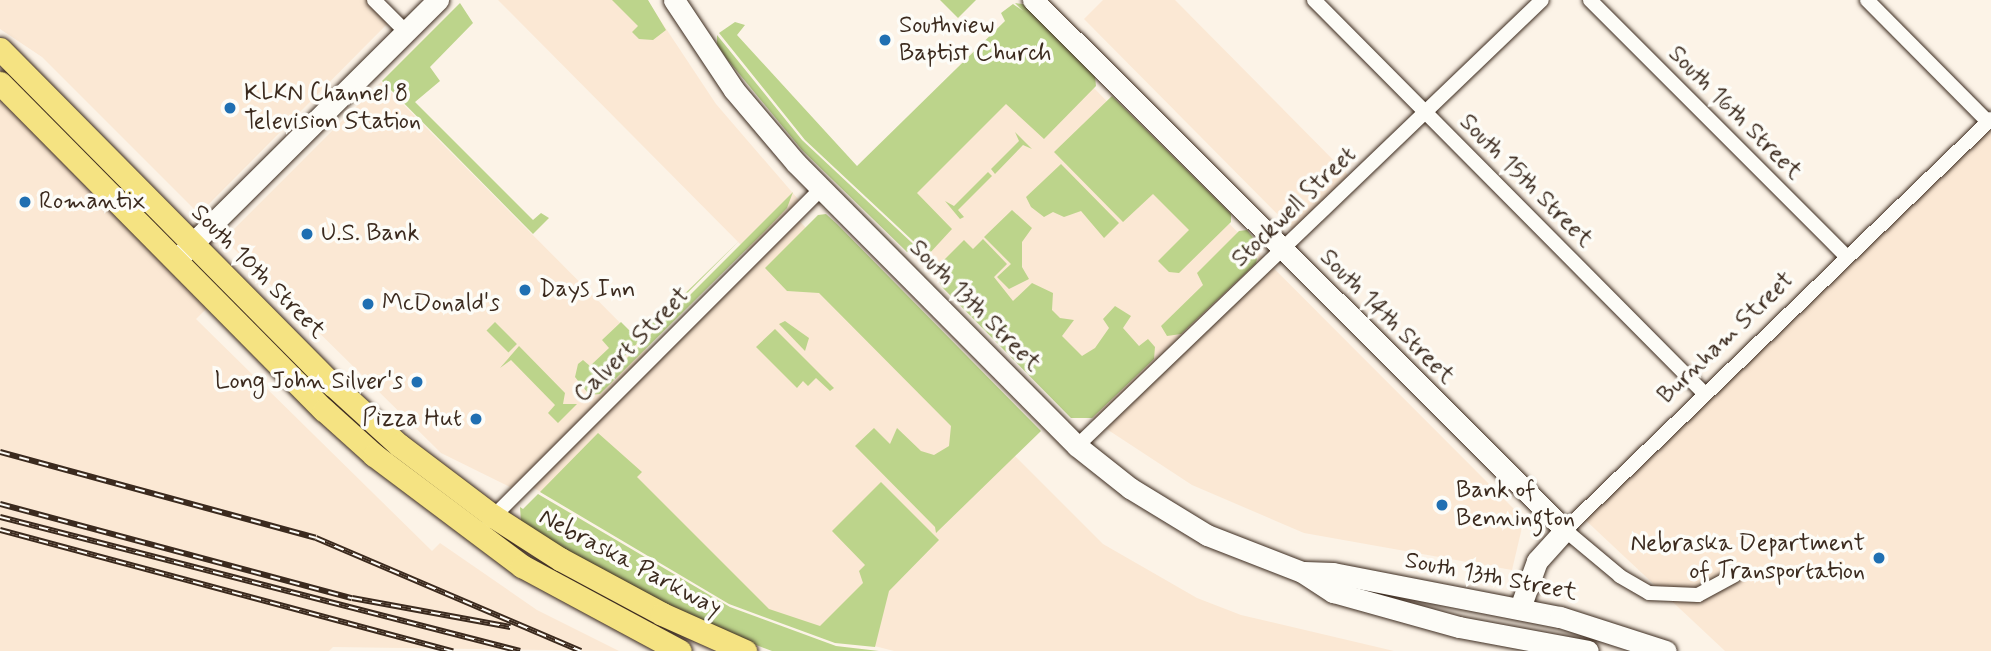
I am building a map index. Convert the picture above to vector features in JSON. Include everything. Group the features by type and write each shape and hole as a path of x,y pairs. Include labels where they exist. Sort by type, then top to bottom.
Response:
{"main road":[{"path":"176,261 438,0"},
{"name":"South 13th Street","path":"674,0 734,90 821,188 1077,446 1180,520 1232,547 1302,572 1333,592 1389,610 1588,651"},
{"name":"South 14th Street","path":"1034,0 1565,530"},
{"name":"South 10th Street","path":"0,48 375,424 494,516"},
{"name":"South 10th Street","path":"0,83 324,410 475,534"},
{"name":"Nebraska Parkway","path":"494,516 598,580 745,651"},
{"name":"Burnham Street","path":"1520,608 1537,561 1565,530"},
{"path":"475,534 582,600 680,651"},
{"name":"South 13th Street","path":"1302,572 1333,573 1520,608 1598,626 1666,651"}],"street":[{"path":"374,0 406,32"},
{"name":"South 15th Street","path":"1314,0 1706,394"},
{"name":"Stockwell Street","path":"1077,446 1542,0"},
{"name":"South 16th Street","path":"1590,0 1847,257"},
{"path":"1867,0 1990,121"},
{"name":"Burnham Street","path":"1565,530 1990,121"},
{"name":"Calvert Street","path":"475,534 821,188"},
{"name":"South 14th Street","path":"1565,530 1620,576 1649,593 1699,595 1735,575"}],"shaded area":[{"path":"0,0 374,0 393,18 199,214 42,57 0,29"},
{"path":"498,0 647,0 716,104 804,206 795,216 1016,457 1103,544 1197,598 1241,615 1394,651 894,651 780,622 530,486 518,491 441,453 224,239 381,82 653,356 753,257"},
{"path":"1103,0 1175,0 1354,181 1298,235 1084,19"},
{"path":"1023,17 1524,519 1512,570 1304,533 1192,485 1099,424 856,181"},
{"path":"0,99 208,307 196,319 432,551 440,543 537,610 619,651 333,647 329,651 0,651"},
{"name":"Nebraska Department of Transportation","path":"1991,119 1991,651 1725,651 1580,515"}],"green space":[{"path":"612,0 648,0 666,30 653,40 639,39 632,32 638,26"},
{"path":"940,0 976,0 958,18"},
{"path":"460,3 473,23 430,67 440,81 415,102 533,220 541,213 549,218 533,234 382,81"},
{"path":"1015,3 1023,4 1095,77 1096,86 1044,139 1006,104 917,193 952,229 928,255 805,140 719,33 735,22 745,25 737,35 857,166 1005,21 1001,13 1013,4 1023,11"},
{"path":"717,35 802,140 926,256 907,252 802,150 727,59 717,44"},
{"path":"1112,96 1231,214 1231,222 1179,273 1169,272 1158,261 1189,230 1153,194 1123,222 1054,152"},
{"path":"1015,132 1032,149 1023,145 995,174 991,169 1019,141"},
{"path":"1061,164 1119,223 1104,238 1081,211 1064,217 1053,212 1044,217 1031,207 1026,197"},
{"path":"988,172 992,176 958,210 964,217 960,219 945,201 954,206"},
{"path":"793,192 787,208 764,232 600,394 590,395"},
{"path":"1012,210 1032,228 1022,242 1022,267 1029,279 1009,289 997,277 1011,264 984,237"},
{"path":"826,214 837,224 1041,431 936,533 935,527 855,446 874,428 890,444 897,428 921,451 934,455 949,446 951,426 819,293 787,291 765,268 818,215"},
{"path":"1247,230 1260,246 1256,263 1181,334 1167,336 1161,326 1203,285 1197,273 1239,231"},
{"path":"983,239 1007,264 994,277 1013,301 1032,283 1053,293 1052,310 1060,318 1074,320 1062,336 1082,356 1095,348 1109,328 1103,319 1115,306 1131,316 1123,328 1139,346 1148,339 1155,347 1154,359 1092,418 1071,418 941,286 937,275 942,262 964,240 973,249"},
{"path":"739,241 588,393 575,377 578,364 583,360 590,366 609,348 602,340 621,322 635,336 665,306 669,309"},
{"path":"785,321 809,338 805,351 779,324"},
{"path":"495,322 517,344 508,352 487,330"},
{"path":"775,329 834,388 830,391 816,378 808,386 803,381 797,388 756,347"},
{"path":"519,346 565,393 563,404 577,404 558,423 548,413 555,405 511,360 500,368"},
{"path":"598,433 642,472 637,477 769,609 820,626 863,583 859,571 865,565 832,531 881,482 939,540 889,591 875,647 835,643 729,604 540,492"},
{"path":"538,494 730,607 836,646 879,651 772,651 727,634 607,576 521,521 520,507 523,509"}],"railway":[{"path":"0,452 316,538 581,651"},
{"path":"0,504 352,598 510,627"},
{"path":"0,517 520,651"},
{"path":"0,530 453,651"}],"place":[{"name":"Southview Baptist Church","path":"885,40"},
{"name":"KLKN Channel 8 Television Station","path":"230,108"},
{"name":"Romantix","path":"25,202"},
{"name":"U.S. Bank","path":"307,234"},
{"name":"Days Inn","path":"525,290"},
{"name":"McDonald's","path":"368,304"},
{"name":"Long John Silver's","path":"417,382"},
{"name":"Pizza Hut","path":"476,419"},
{"name":"Bank of Bennington","path":"1442,505"},
{"name":"Nebraska Department of Transportation","path":"1879,558"}]}
